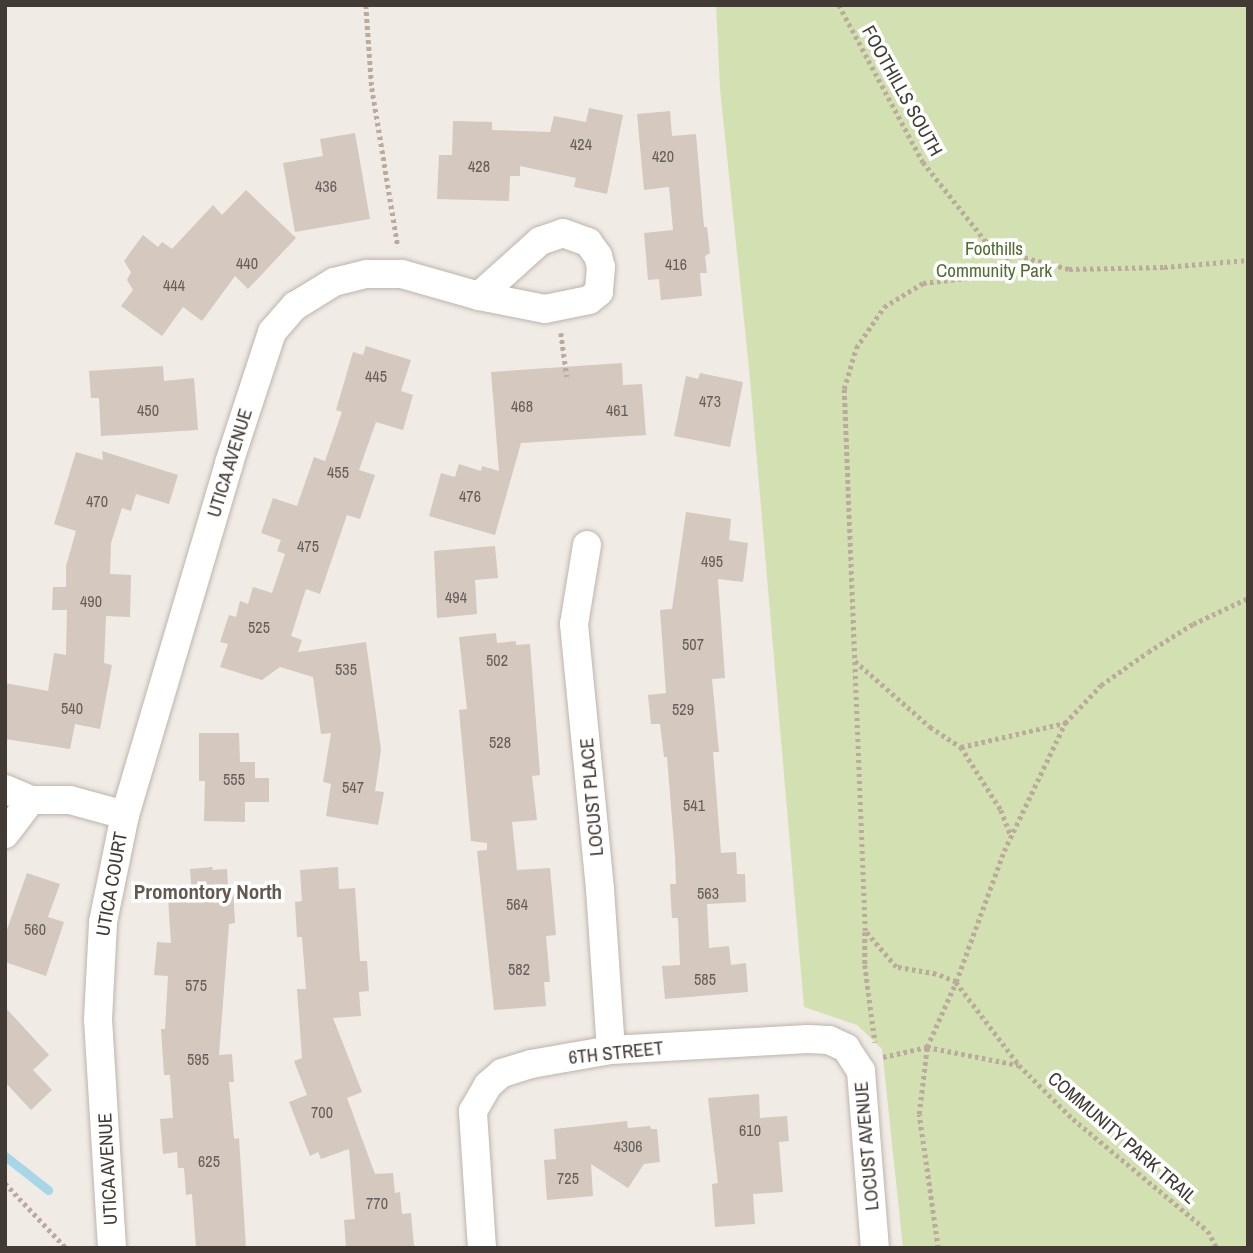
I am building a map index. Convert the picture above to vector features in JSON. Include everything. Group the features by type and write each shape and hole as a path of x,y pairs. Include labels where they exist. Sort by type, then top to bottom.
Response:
{"street":[{"name":"UTICA AVENUE","path":"125,815 229,463 272,332 295,306 334,282 367,274 402,274 479,296 545,310 557,308 589,300 599,292 601,267 598,256 588,242 564,233 540,241 479,296"},
{"name":"LOCUST PLACE","path":"587,545 575,624 600,889 611,1050"},
{"name":"UTICA COURT","path":"5,789 31,800 70,800 125,815 103,922 98,1019 103,1091"},
{"path":"5,834 31,800"},
{"name":"6TH STREET","path":"482,1248 475,1178 473,1111 488,1085 502,1073 531,1064 611,1050 808,1039 829,1040 846,1048"},
{"name":"LOCUST AVENUE","path":"846,1048 869,1065 875,1248"},
{"name":"UTICA AVENUE","path":"103,1091 112,1248"}],"path":[{"path":"366,5 372,88 402,274"},
{"name":"FOOTHILLS SOUTH","path":"839,5 923,162 988,244 1012,254 1069,269 1164,267 1248,260"},
{"path":"1012,254 1000,274 922,282 884,307 856,348 845,388 869,1065 927,1047 1019,1065"},
{"path":"557,308 567,377"},
{"path":"938,1248 919,1114 927,1047 956,982 1011,836 1065,723 1101,685 1193,624 1248,598"},
{"path":"854,660 930,727 961,747 994,799 1011,836"},
{"path":"961,747 1065,723"},
{"path":"866,931 895,967 936,974 956,982"},
{"name":"COMMUNITY PARK TRAIL","path":"956,982 1019,1065 1073,1119 1208,1231 1217,1248"},
{"path":"5,1183 66,1248"}],"green space":[{"name":"Foothills Community Park","path":"716,5 1248,5 1248,1248 903,1248 882,1049 857,1025 804,1007 749,368 720,89"}],"building":[{"path":"589,108 623,115 607,194 574,187 576,178 520,166 520,176 510,176 509,201 437,199 439,155 452,155 453,121 492,122 492,130 550,132 554,116 586,122"},
{"path":"670,111 672,136 696,134 704,227 707,227 710,253 705,256 707,273 700,273 702,296 661,300 659,279 648,280 644,233 673,230 669,187 644,190 637,114"},
{"path":"355,133 370,219 295,232 283,163 323,156 320,139"},
{"path":"246,190 296,238 248,289 235,276 202,321 183,307 162,336 121,306 133,290 127,280 131,272 124,261 143,235 158,247 162,242 172,249 213,205 222,215"},
{"path":"366,346 411,360 401,391 413,395 403,430 376,422 359,470 375,475 360,519 347,515 320,594 306,589 291,636 302,640 298,652 366,642 381,750 375,791 384,792 378,825 326,816 331,784 323,782 331,733 321,734 313,677 280,667 262,680 220,667 228,644 220,642 229,615 236,617 240,601 248,604 253,587 272,593 285,554 277,551 281,540 261,533 273,498 297,506 314,457 325,461 342,412 336,410 353,352 363,355"},
{"path":"622,363 623,385 642,384 646,435 521,443 495,535 429,516 441,473 455,477 459,464 481,471 482,466 499,471 491,372"},
{"path":"163,366 164,381 194,378 198,430 101,436 99,398 91,398 89,371"},
{"path":"700,373 743,382 730,447 674,436 686,376 698,379"},
{"path":"102,451 178,475 169,504 136,494 131,511 122,508 111,543 110,574 131,575 130,617 106,616 104,663 112,665 100,729 75,724 70,749 5,739 5,683 48,691 54,653 66,655 67,610 52,610 53,587 66,587 66,566 76,531 54,524 76,452 103,460"},
{"path":"686,512 731,519 729,540 748,543 743,582 718,579 725,678 712,679 719,752 713,752 721,853 736,852 737,874 745,874 746,902 707,904 709,948 729,946 731,965 746,963 748,992 665,999 662,966 680,965 678,918 672,918 670,884 676,884 675,856 667,757 664,757 660,724 651,724 648,695 666,693 660,610 672,609"},
{"path":"495,546 498,578 475,580 477,614 437,618 434,551"},
{"path":"496,633 497,643 516,641 516,645 530,644 540,775 532,776 537,820 512,822 517,870 550,868 556,935 546,936 550,982 544,982 546,1006 494,1010 477,851 487,850 487,843 471,841 459,710 467,709 459,637"},
{"path":"199,733 239,733 240,762 255,762 255,778 269,778 269,802 245,802 245,822 204,821 205,781 199,781"},
{"path":"213,867 212,870 227,869 228,887 233,887 235,923 229,924 219,1055 232,1054 234,1082 229,1082 234,1139 239,1138 246,1248 196,1248 192,1194 186,1195 184,1168 178,1168 177,1152 163,1154 160,1119 173,1118 170,1075 164,1075 161,1029 165,1029 168,976 154,975 157,942 171,943 168,898 192,896 190,869"},
{"path":"338,867 339,889 355,888 360,961 367,961 369,991 359,992 361,1016 333,1018 362,1092 347,1098 375,1174 393,1173 395,1193 400,1192 402,1214 411,1213 414,1246 346,1248 344,1220 355,1219 349,1149 321,1159 318,1152 310,1156 289,1102 307,1095 294,1061 302,1058 297,989 306,989 302,937 297,937 295,902 302,901 300,870"},
{"path":"27,873 60,884 48,917 64,922 46,976 5,962 5,935"},
{"path":"5,1007 49,1055 33,1070 52,1090 31,1110 5,1082"},
{"path":"759,1094 760,1118 787,1116 789,1141 779,1142 783,1192 753,1194 755,1224 715,1227 712,1184 718,1183 708,1098"},
{"path":"627,1121 628,1128 650,1126 651,1129 657,1129 660,1162 644,1164 628,1188 591,1164 593,1196 547,1200 544,1160 556,1159 554,1129"}],"waterway":[{"path":"5,1156 48,1190"}],"district":[{"name":"Promontory North","path":"208,892"}]}
